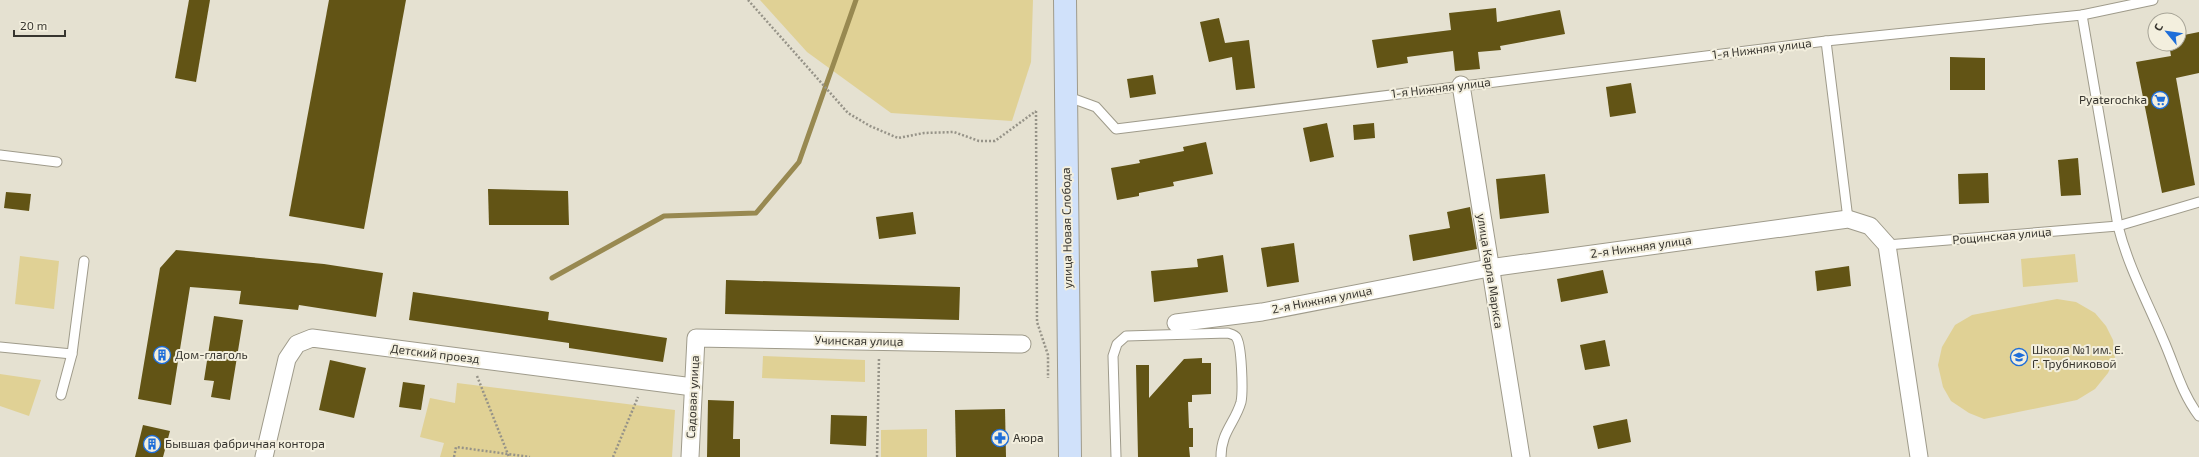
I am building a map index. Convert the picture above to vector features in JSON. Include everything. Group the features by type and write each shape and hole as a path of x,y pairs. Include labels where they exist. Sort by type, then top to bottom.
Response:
{"main road":[{"name":"улица Новая Слобода","path":"1065,0 1070,457"}],"street":[{"name":"улица Карла Маркса","path":"1461,85 1489,268 1521,457"},
{"name":"2-я Нижняя улица","path":"1176,323 1262,312 1489,268 1848,218 1870,226 1887,245"},
{"path":"1887,245 1919,457"},
{"name":"Детский проезд","path":"264,457 287,359 297,344 312,338 692,387"},
{"name":"Учинская улица","path":"696,338 1022,344"},
{"name":"Садовая улица","path":"690,457 692,387 696,338"}],"lane":[{"name":"1-я Нижняя улица","path":"1066,96 1096,107 1116,129 1461,85 1826,41 2082,15 2153,0"},
{"path":"2082,15 2118,226 2126,255 2164,340 2180,385 2199,416"},
{"name":"1-я Нижняя улица","path":"1826,41 1848,218"},
{"path":"0,155 57,162"},
{"name":"Рощинская улица","path":"1887,245 2118,226 2199,202"},
{"path":"61,395 72,354 84,261"},
{"path":"1116,457 1113,356 1117,344 1126,336 1228,333 1236,336 1240,344 1241,395 1238,409 1222,441 1222,457"},
{"path":"0,347 72,354"}],"path":[{"path":"748,0 848,112 870,126 898,138 924,133 954,132 979,141 995,141 1036,111 1037,322 1048,355"},
{"path":"877,457 879,342"},
{"path":"470,358 509,457"},
{"path":"613,457 645,381"},
{"path":"454,457 456,447 530,457"}],"shaded area":[{"path":"760,0 1033,0 1031,62 1012,121 891,113 807,52"},
{"path":"2075,254 2078,282 2023,287 2021,259"},
{"path":"20,256 59,261 54,309 15,304"},
{"path":"2057,299 2076,302 2095,313 2106,326 2113,340 2115,358 2108,373 2095,389 2077,400 1984,419 1969,413 1951,401 1943,387 1938,365 1942,347 1955,325 1972,315"},
{"path":"763,356 865,360 865,382 762,378"},
{"path":"0,374 41,380 29,416 0,406"},
{"path":"457,383 675,410 672,457 440,457 444,443 420,437 430,398 455,403"},
{"path":"927,429 927,457 881,457 881,430"}],"building":[{"path":"189,0 210,0 196,82 175,78"},
{"path":"329,0 406,0 364,229 289,216"},
{"path":"1496,8 1497,22 1560,10 1565,34 1500,46 1501,50 1478,52 1480,69 1455,71 1453,51 1407,57 1408,63 1377,68 1372,40 1451,30 1449,13"},
{"path":"1219,18 1225,43 1249,40 1255,88 1236,90 1232,57 1209,62 1200,22"},
{"path":"2199,32 2199,73 2176,78 2195,185 2162,193 2136,62 2171,56 2170,52 2187,52 2187,34"},
{"path":"1950,57 1985,58 1985,90 1950,90"},
{"path":"1153,75 1156,94 1130,98 1127,79"},
{"path":"1631,83 1636,113 1610,117 1606,87"},
{"path":"1327,123 1334,157 1310,162 1303,128"},
{"path":"1374,123 1375,138 1354,140 1353,125"},
{"path":"1206,142 1213,174 1173,182 1174,186 1139,193 1139,196 1117,200 1111,168 1140,163 1139,160 1184,151 1183,147"},
{"path":"2078,158 2081,195 2061,196 2058,160"},
{"path":"1988,173 1989,203 1959,204 1958,174"},
{"path":"1545,174 1549,213 1500,219 1496,179"},
{"path":"488,189 568,191 569,225 489,225"},
{"path":"6,192 31,194 29,211 4,208"},
{"path":"1470,207 1477,249 1413,261 1409,235 1450,228 1447,212"},
{"path":"913,212 916,234 879,239 876,217"},
{"path":"1294,243 1299,282 1267,287 1261,248"},
{"name":"Дом-глаголь","path":"176,250 324,264 383,273 376,317 299,305 298,310 239,304 241,291 190,287 171,405 138,399 160,268"},
{"path":"1223,255 1228,292 1154,302 1151,271 1198,267 1197,259"},
{"path":"1849,266 1851,286 1817,291 1815,271"},
{"path":"1603,270 1608,293 1561,302 1557,279"},
{"path":"726,280 960,287 959,320 725,314"},
{"path":"413,292 549,312 548,320 667,338 663,362 569,348 569,343 409,320"},
{"path":"214,316 243,320 230,400 211,397 214,381 204,380"},
{"path":"1605,340 1610,366 1585,370 1580,345"},
{"path":"1202,358 1202,363 1211,363 1211,394 1192,395 1192,402 1188,402 1189,428 1193,428 1193,447 1189,447 1190,457 1138,457 1136,365 1149,365 1149,398 1184,359"},
{"path":"330,360 366,368 354,418 319,410"},
{"path":"403,382 425,385 421,410 399,407"},
{"path":"708,400 734,401 733,439 740,439 740,457 707,457"},
{"path":"1005,409 1006,457 956,457 955,410"},
{"path":"831,415 867,416 866,446 830,444"},
{"path":"1627,419 1631,442 1598,449 1593,426"},
{"name":"Бывшая фабричная контора","path":"143,425 170,431 163,457 135,457"}],"waterway":[{"path":"552,278 664,216 756,213 799,162 856,0"}],"place":[{"name":"Pyaterochka","path":"2160,100"},
{"name":"Дом-глаголь","path":"162,355"},
{"name":"Школа №1 им. Е. Г. Трубниковой","path":"2019,357"},
{"name":"Аюра","path":"1000,438"},
{"name":"Бывшая фабричная контора","path":"152,444"}]}
